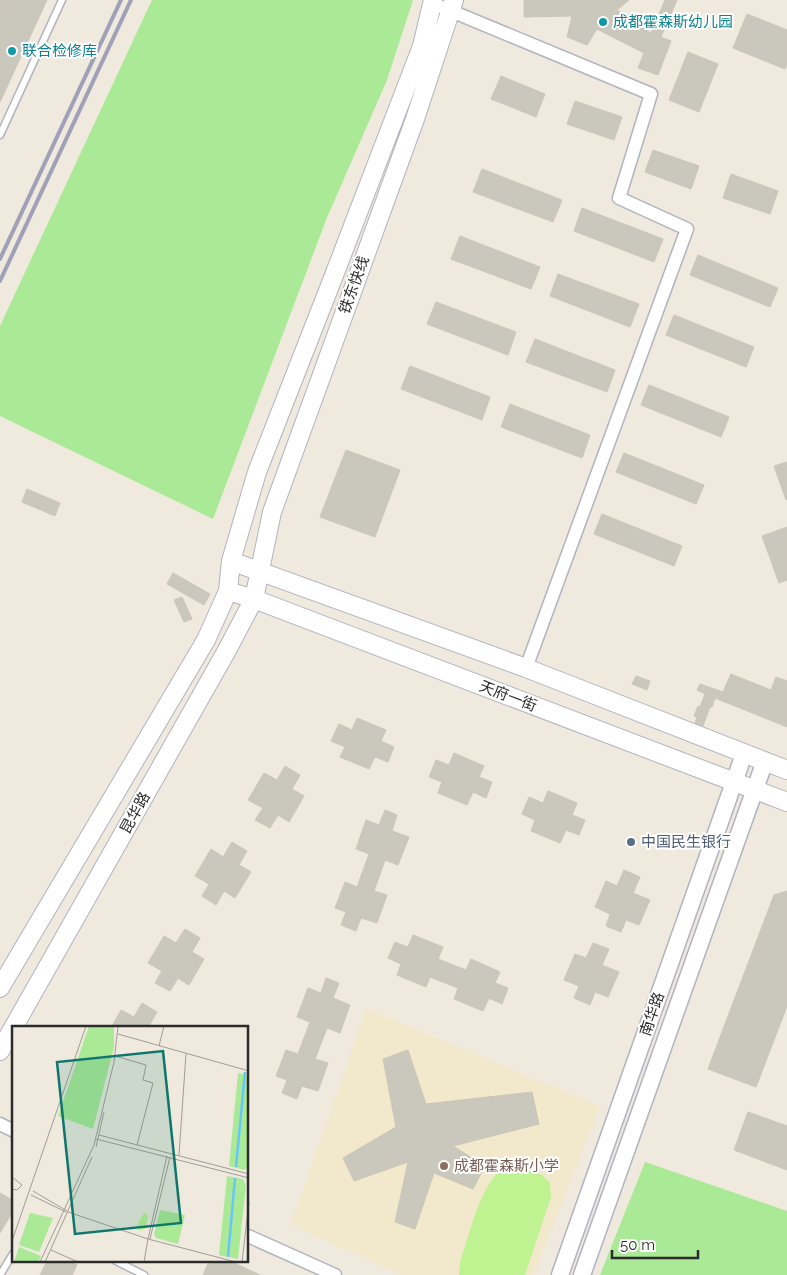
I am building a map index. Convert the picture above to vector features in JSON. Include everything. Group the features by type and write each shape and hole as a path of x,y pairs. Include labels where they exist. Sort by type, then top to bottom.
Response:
{"main road":[{"name":"铁东快线","path":"231,561 257,472 422,46 433,2"},
{"name":"铁东快线","path":"260,572 272,512 281,484 416,119 453,5"},
{"path":"231,561 526,668 787,770"},
{"name":"昆华路","path":"0,988 206,640 228,591 231,561"},
{"name":"昆华路","path":"14,1026 221,660 254,599 260,572"},
{"name":"天府一街","path":"228,591 254,599 787,802"},
{"name":"昆华路","path":"0,1051 12,1030"}],"street":[{"path":"433,2 453,5 651,94 619,198 687,229 526,668"},
{"name":"南华路","path":"560,1275 744,754"},
{"path":"582,1275 765,761"},
{"path":"0,1124 12,1129"},
{"path":"249,1236 335,1275"}],"lane":[{"path":"0,135 62,0"},
{"path":"0,1275 12,1255"},
{"path":"118,1262 144,1275"}],"shaded area":[{"name":"成都霍森斯小学","path":"366,1008 600,1106 534,1275 402,1275 291,1225"}],"green space":[{"path":"152,0 413,0 387,80 326,220 213,519 0,416 0,326"},
{"path":"645,1162 787,1211 787,1275 600,1275"},
{"path":"520,1165 542,1175 550,1183 551,1197 525,1275 459,1275 460,1262 481,1200 487,1188 502,1167"}],"building":[{"name":"联合检修库","path":"0,0 47,0 0,102"},
{"name":"成都霍森斯幼儿园","path":"524,0 629,0 617,10 651,33 665,0 677,0 661,37 671,41 658,75 638,68 644,53 597,29 587,45 567,37 572,16 524,17"},
{"path":"747,14 787,30 787,64 785,69 733,48"},
{"path":"688,52 718,64 699,112 669,100"},
{"path":"501,76 545,94 536,117 491,99"},
{"path":"575,101 622,117 614,140 567,124"},
{"path":"653,150 699,166 691,189 645,172"},
{"path":"482,169 562,200 553,222 473,192"},
{"path":"731,174 778,191 770,214 723,198"},
{"path":"582,208 663,239 654,262 574,231"},
{"path":"460,236 540,267 531,289 451,259"},
{"path":"698,255 778,288 770,307 690,275"},
{"path":"558,274 639,304 630,327 550,296"},
{"path":"436,302 516,332 508,355 427,324"},
{"path":"674,315 754,347 746,367 666,335"},
{"path":"535,339 615,370 607,392 526,362"},
{"path":"410,366 490,397 482,420 401,389"},
{"path":"649,385 729,417 721,437 641,405"},
{"path":"510,404 590,435 582,458 501,427"},
{"path":"346,450 400,470 375,537 320,517"},
{"path":"624,453 704,485 696,504 616,472"},
{"path":"787,462 787,499 786,500 774,466"},
{"path":"27,489 60,503 55,516 22,502"},
{"path":"602,514 682,546 674,566 594,534"},
{"path":"787,527 787,580 779,583 762,536"},
{"path":"173,573 210,594 204,605 167,584"},
{"path":"182,597 192,619 184,622 174,600"},
{"path":"731,674 771,690 776,677 787,681 787,727 715,698 703,726 695,723 697,717 694,716 705,694 697,690 700,684 723,692"},
{"path":"636,676 650,681 647,690 632,684"},
{"path":"357,718 386,730 381,741 394,747 388,762 375,757 369,769 340,757 345,747 331,741 339,724 352,730"},
{"path":"454,753 484,766 479,777 492,782 486,798 473,792 467,805 438,793 442,782 429,777 436,760 449,765"},
{"path":"285,766 300,775 292,789 304,796 289,822 278,815 270,828 255,820 263,808 248,800 264,773 277,780"},
{"path":"548,791 577,803 572,815 585,820 579,835 566,830 560,843 531,831 535,820 522,814 529,797 543,803"},
{"path":"385,810 397,815 392,831 409,837 398,865 385,860 374,891 387,895 377,923 361,918 356,931 341,925 346,912 335,908 345,882 357,887 369,854 356,849 366,820 379,825"},
{"path":"232,842 247,851 239,865 251,872 235,898 224,891 216,905 202,896 209,884 195,876 211,849 223,857"},
{"path":"624,870 640,877 633,893 650,900 639,925 626,920 621,932 606,926 610,914 595,907 606,881 617,886"},
{"path":"787,891 787,1006 756,1087 708,1069 774,895"},
{"path":"185,929 200,938 192,952 204,959 189,985 178,978 170,991 155,983 162,971 148,963 164,936 176,943"},
{"path":"413,935 443,947 438,959 466,970 471,959 500,972 495,983 508,988 502,1004 489,998 483,1011 454,999 458,988 430,977 426,987 397,975 401,964 388,958 395,942 408,947"},
{"path":"593,943 609,949 602,965 619,972 608,997 595,992 590,1005 574,998 579,986 564,980 575,954 586,958"},
{"path":"326,978 339,983 333,998 350,1005 340,1033 327,1028 315,1059 328,1063 318,1091 302,1086 297,1099 282,1093 287,1080 276,1076 286,1050 298,1054 310,1022 297,1017 308,988 321,993"},
{"path":"142,1003 157,1012 149,1026 112,1026 121,1010 134,1017"},
{"path":"408,1050 426,1104 532,1092 539,1124 453,1146 485,1166 473,1189 434,1173 415,1229 395,1222 408,1162 354,1181 343,1158 396,1127 383,1059"},
{"path":"748,1112 787,1126 787,1170 734,1150"},
{"path":"0,1193 12,1200 12,1213 0,1233"},
{"path":"46,1262 71,1262 77,1265 72,1275 40,1275"},
{"path":"209,1262 232,1262 260,1275 203,1275"}],"railway":[{"path":"0,259 121,0"},
{"path":"0,281 131,0"}],"place":[{"name":"成都霍森斯幼儿园","path":"603,22"},
{"name":"联合检修库","path":"12,51"},
{"name":"中国民生银行","path":"631,842"},
{"name":"成都霍森斯小学","path":"444,1166"}]}
